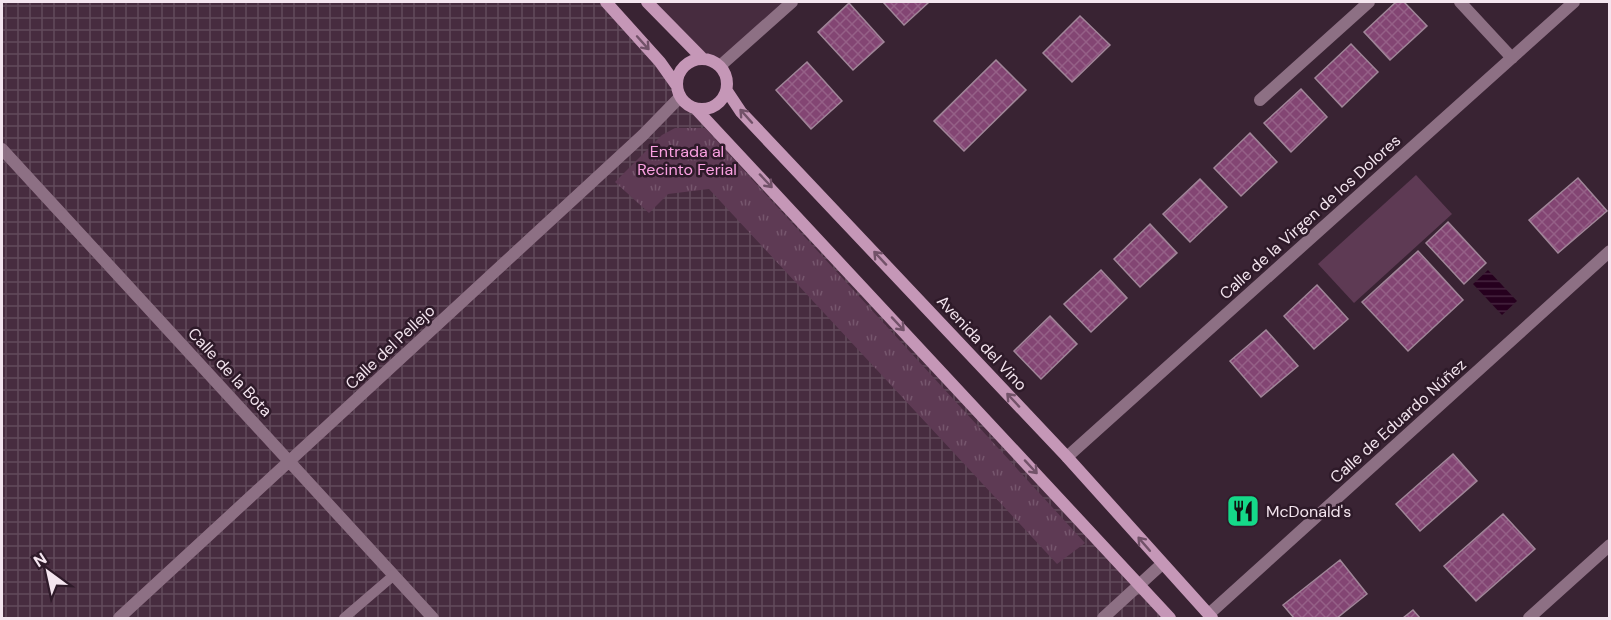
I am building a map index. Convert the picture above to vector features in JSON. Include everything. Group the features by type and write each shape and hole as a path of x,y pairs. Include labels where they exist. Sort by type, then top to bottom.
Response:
{"street":[{"path":"606,2 660,62 687,105 696,109 1170,618"},
{"path":"647,2 702,58 720,66 728,82 727,91 715,106 696,109"},
{"path":"720,66 792,2"},
{"path":"1260,100 1369,2"},
{"path":"1460,2 1512,58"},
{"name":"Calle de la Virgen de los Dolores","path":"1067,457 1574,2"},
{"path":"679,92 683,67 702,58"},
{"name":"Avenida del Vino","path":"727,91 741,112 1067,457 1210,616"},
{"name":"Calle del Pellejo","path":"119,618 643,135 679,92"},
{"name":"Calle de la Bota","path":"2,149 433,618"},
{"name":"Calle de Eduardo Núñez","path":"1210,616 1610,252"},
{"path":"1529,618 1610,545"},
{"path":"1103,618 1162,564"}],"lane":[{"path":"344,618 393,575"}],"shaded area":[{"path":"2,2 606,2 660,62 686,105 696,109 1170,618 2,618"},
{"path":"647,2 792,2 720,66 702,58"},
{"path":"1488,270 1517,301 1502,315 1473,284"}],"green space":[{"name":"Entrada al Recinto Ferial","path":"675,128 705,128 1085,543 1057,564 709,189 668,194 649,213 615,182 662,135"},
{"path":"1416,175 1452,214 1354,303 1318,264"}],"building":[{"path":"883,2 929,2 904,25"},
{"path":"1396,2 1404,2 1427,26 1390,60 1364,32"},
{"path":"849,3 884,42 853,70 818,32"},
{"path":"1080,16 1110,45 1072,82 1043,53"},
{"path":"1351,44 1378,72 1342,107 1315,78"},
{"path":"996,60 1026,90 964,151 934,121"},
{"path":"807,62 842,101 811,129 776,90"},
{"path":"1301,89 1327,117 1291,152 1264,123"},
{"path":"1250,133 1277,162 1241,196 1214,168"},
{"path":"1578,178 1607,211 1558,253 1529,220"},
{"path":"1200,179 1227,207 1190,242 1163,214"},
{"path":"1448,222 1486,263 1464,284 1426,243"},
{"path":"1150,224 1177,253 1140,287 1114,259"},
{"path":"1418,251 1463,300 1408,351 1362,302"},
{"path":"1101,270 1127,298 1091,332 1064,304"},
{"path":"1317,285 1348,319 1314,349 1284,316"},
{"path":"1050,316 1077,344 1041,379 1014,351"},
{"path":"1266,330 1298,366 1261,397 1230,361"},
{"path":"1453,454 1477,481 1420,531 1396,504"},
{"path":"1503,514 1535,549 1476,601 1444,566"},
{"path":"1340,560 1367,594 1337,618 1294,618 1283,605"},
{"path":"1413,610 1420,618 1403,618"}],"place":[{"name":"McDonald's","path":"1243,511"}]}
